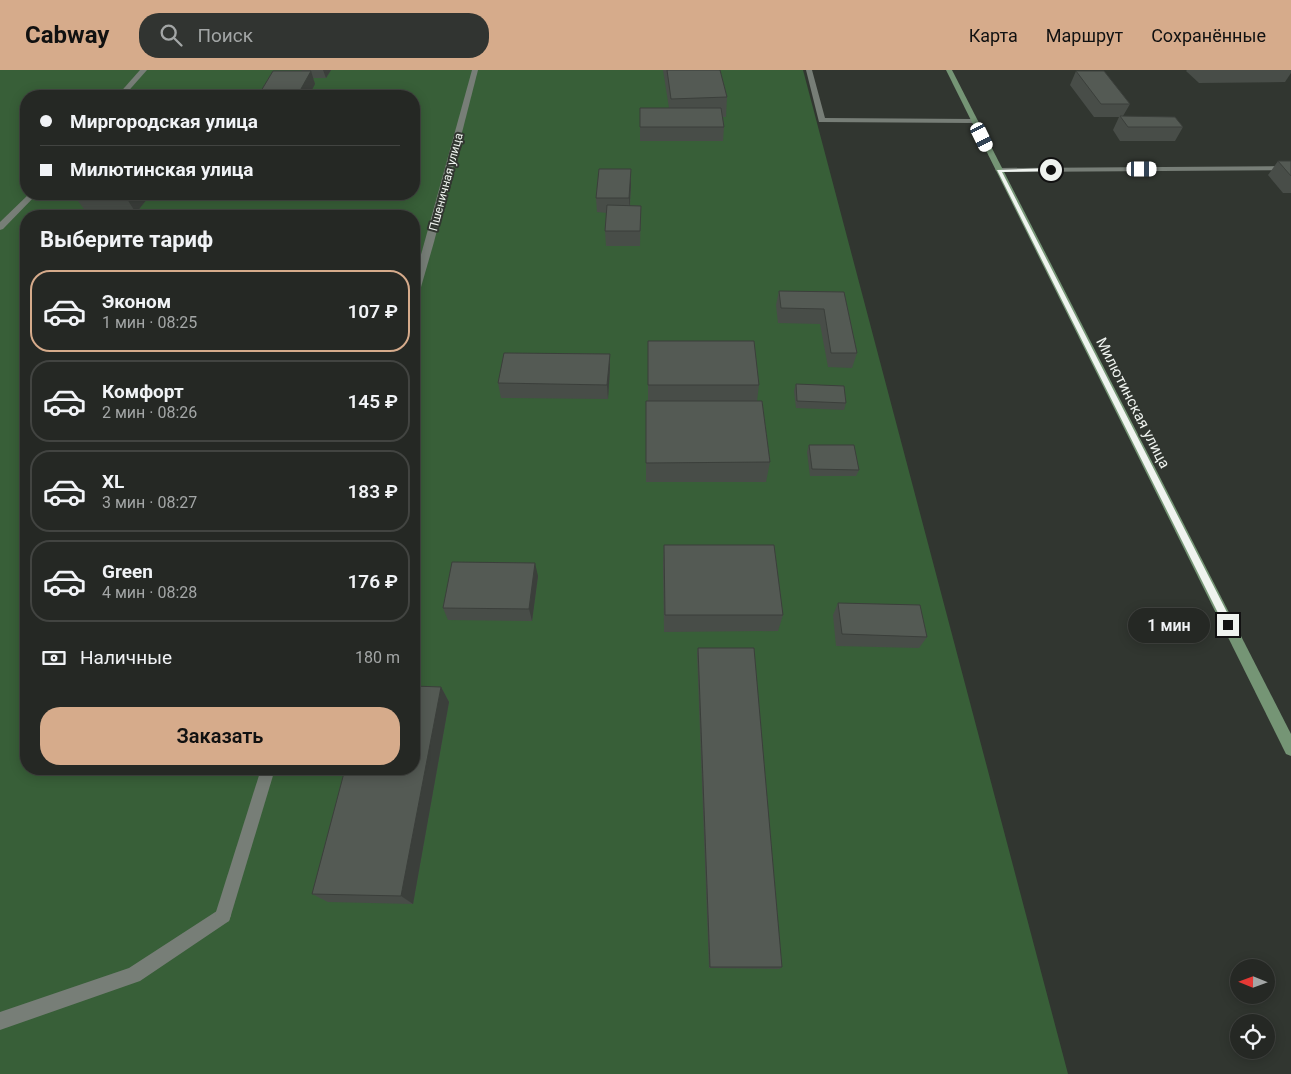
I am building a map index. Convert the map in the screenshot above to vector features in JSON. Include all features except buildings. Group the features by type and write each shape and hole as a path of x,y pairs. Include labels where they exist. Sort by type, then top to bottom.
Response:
{"main road":[{"name":"Милютинская улица","path":"949,70 1291,749"}],"street":[{"path":"126,90 144,70"},
{"name":"Пшеничная улица","path":"420,274 475,70"},
{"path":"809,70 822,120 974,121"},
{"path":"999,170 1291,168"},
{"path":"0,227 27,200"},
{"path":"0,1021 134,975 223,915 266,775"}],"green space":[{"path":"0,70 803,70 1068,1074 0,1074"}],"route":[{"path":"1051,170 999,170 1228,625"}]}
